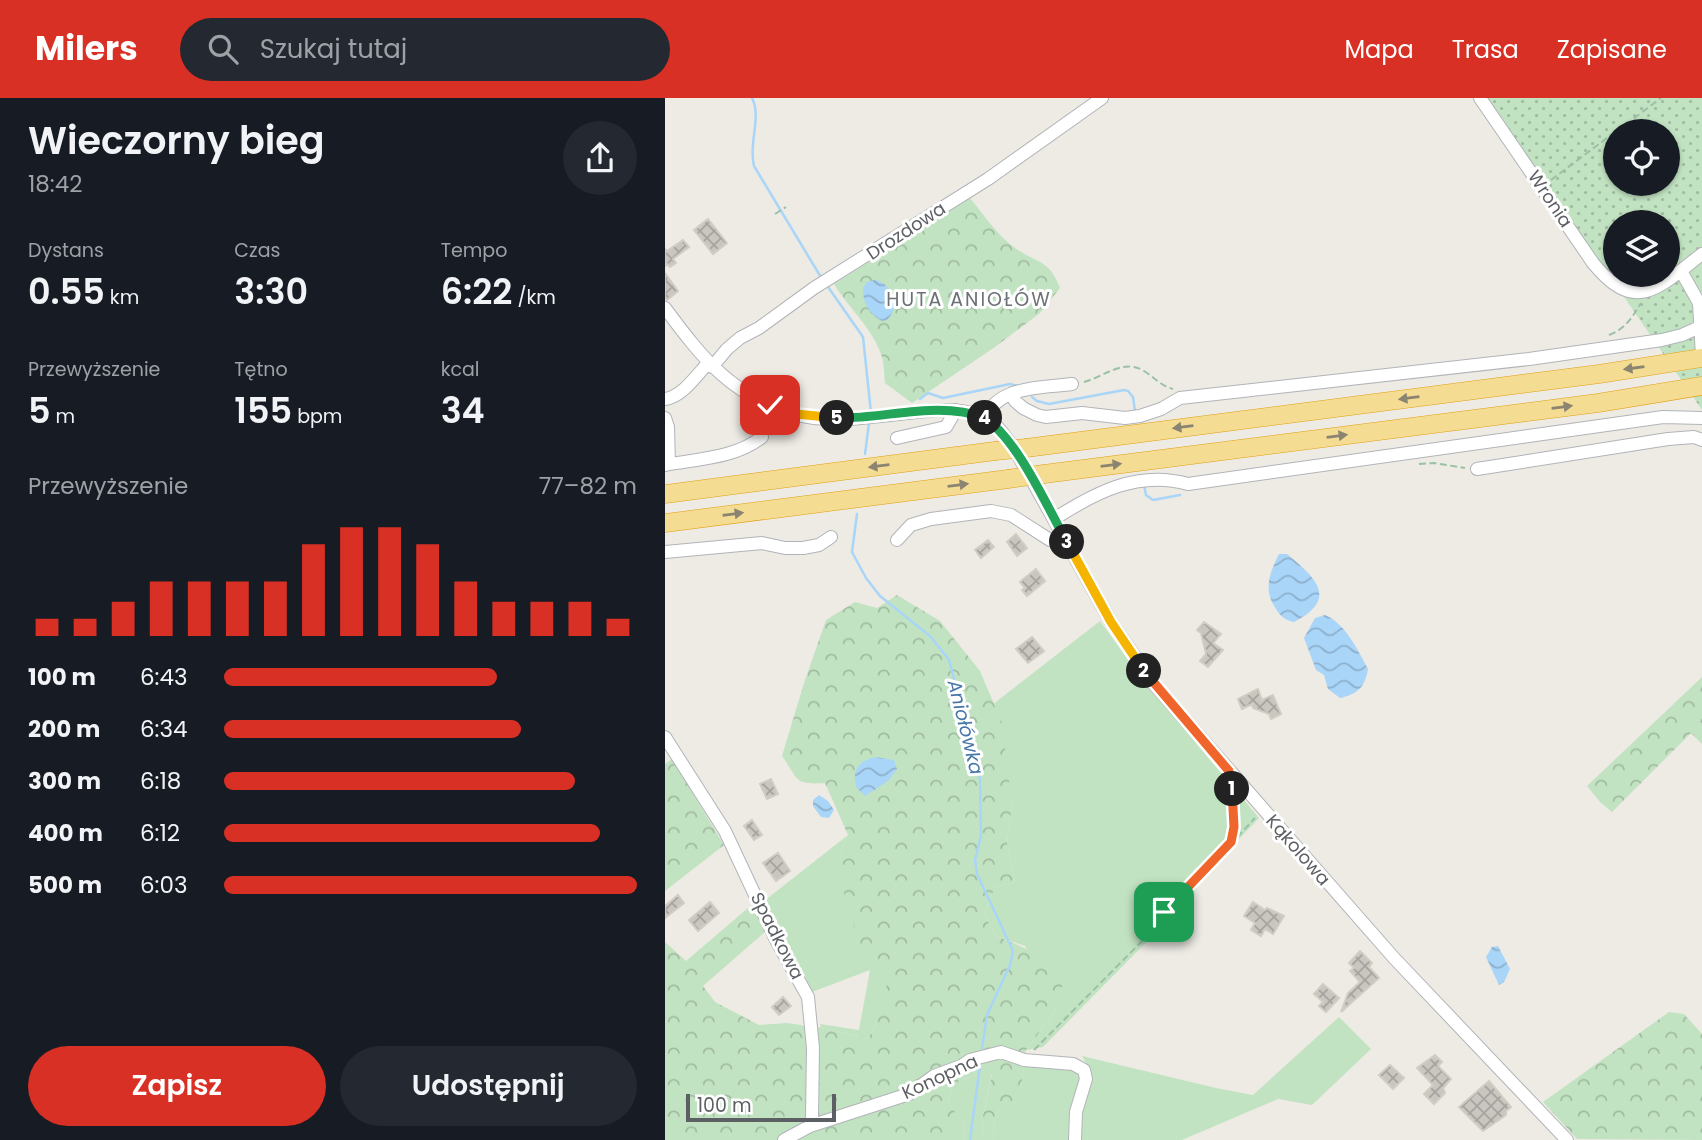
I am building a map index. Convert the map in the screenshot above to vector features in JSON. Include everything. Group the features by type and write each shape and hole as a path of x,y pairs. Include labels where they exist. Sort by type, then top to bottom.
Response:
{"highway":[{"path":"665,494 1702,358"},
{"path":"665,523 1584,405 1702,386"}],"street":[{"name":"Drozdowa","path":"665,399 670,399 682,391 740,338 988,179 1102,98"},
{"name":"Wronia","path":"1480,98 1605,278 1627,292 1641,293"},
{"path":"1641,293 1656,289 1702,254"},
{"path":"1681,271 1699,303 1702,358"},
{"name":"Kąkolowa","path":"665,308 710,365 747,394 770,405 796,414 854,418 968,411 997,427 1014,448 1111,622 1139,664 1182,719 1439,1007 1567,1140"},
{"path":"1012,393 1015,401 1023,408 1046,417 1083,413 1125,418 1161,409 1180,398 1529,359 1662,340 1682,335 1700,326"},
{"path":"985,418 997,400 1012,393 1072,384"},
{"path":"897,438 946,427 956,410"},
{"path":"1054,519 1119,486 1153,478 1188,484 1663,417 1702,418"},
{"path":"665,418 668,426 667,464 720,456 751,446 762,436"},
{"path":"1477,469 1668,439 1702,439"},
{"path":"897,540 911,525 991,510 1011,515 1050,540"},
{"path":"665,552 762,543 785,548 803,548 819,545 831,537"},
{"name":"Spadkowa","path":"665,737 725,831 776,940 808,997 813,1048 810,1126"},
{"name":"Konopna","path":"810,1126 909,1094 934,1076 970,1060 1001,1052 1024,1060 1073,1064 1084,1070 1086,1079 1076,1112 1075,1140"},
{"path":"784,1140 810,1126"}],"path":[{"path":"1633,119 1661,98"},
{"path":"1542,187 1603,142"},
{"path":"775,214 786,207"},
{"path":"1610,335 1621,330 1630,321 1642,302 1641,293"},
{"path":"1072,384 1125,366 1136,367 1163,386 1173,389"},
{"path":"1411,464 1434,463 1477,469"},
{"path":"1225,850 1233,836 1233,793"},
{"path":"1024,1060 1160,923 1164,912 1263,810"}],"green space":[{"path":"1487,98 1702,98 1702,410 1617,287 1680,287 1680,210 1603,210 1603,266"},
{"path":"970,198 1009,243 1052,272 1060,288 1040,313 912,403 885,383 882,357 875,340 834,284"},
{"path":"897,595 940,621 980,671 1002,723 1012,805 1007,842 1015,882 995,887 984,914 996,936 1033,953 1064,979 1056,1010 1026,1050 1021,1088 1013,1106 1000,1108 995,1117 993,1140 982,1140 983,1116 992,1074 972,1076 953,1084 948,1103 965,1125 963,1140 665,1140 665,942 686,961 748,908 757,911 766,931 703,986 715,1002 759,1025 787,1023 809,1029 821,1027 867,1039 876,1024 889,971 875,958 865,958 845,899 839,854 848,835 825,783 802,782 782,756 826,620 855,602 877,608"},
{"path":"1100,621 1143,680 1259,818 1169,913 1172,916 1043,1047 1026,1050 1056,1010 1025,946 996,936 984,914 995,887 1015,882 1007,842 1012,805 992,705"},
{"path":"1702,677 1702,744 1691,733 1612,812 1587,786"},
{"path":"672,759 724,845 665,891 665,764"},
{"path":"848,835 839,854 875,958 890,971 880,1016 867,1039 821,1027 820,1024 859,1030 870,970 812,992 764,901"},
{"path":"1669,1012 1684,1014 1702,1034 1702,1140 1577,1139 1543,1102"},
{"path":"1339,1017 1371,1049 1312,1105 1278,1099 1182,1140 1078,1140 1080,1112 1092,1073 1082,1056 1253,1095"},
{"path":"1024,1063 1074,1069 1081,1077 1070,1140 993,1140 995,1117 1000,1108 1021,1088"},
{"path":"992,1073 983,1116 982,1140 963,1140 965,1125 948,1103 953,1084 972,1076"}],"water":[{"path":"874,280 886,285 893,296 893,309 887,320 882,321 870,312 865,303 863,288 867,282"},
{"path":"1279,554 1287,554 1297,562 1318,587 1316,604 1294,622 1280,614 1270,595 1270,575"},
{"path":"1325,615 1345,631 1368,669 1360,689 1340,698 1328,689 1324,675 1316,670 1304,638 1315,618"},
{"path":"875,757 894,760 897,769 888,781 865,796 856,787 856,771 864,761"},
{"path":"819,795 828,801 834,810 829,818 821,817 813,806 813,800"},
{"path":"1498,946 1510,969 1504,982 1499,985 1486,957 1492,947"}],"building":[{"path":"708,219 727,243 713,254 694,230"},
{"path":"683,240 689,247 673,259 676,263 670,267 667,264 665,266 665,249 667,251"},
{"path":"665,273 678,291 667,300 665,299"},
{"path":"1016,534 1027,548 1017,556 1007,542"},
{"path":"988,540 994,547 981,558 975,550"},
{"path":"1036,569 1045,581 1027,596 1020,582"},
{"path":"1204,622 1221,634 1213,643 1223,650 1208,667 1200,661 1206,654 1201,633 1197,630"},
{"path":"1032,637 1044,651 1028,663 1016,649"},
{"path":"1258,689 1262,700 1273,695 1281,714 1271,719 1269,714 1253,708 1252,704 1242,709 1238,699"},
{"path":"771,779 778,794 767,799 760,784"},
{"path":"752,820 762,835 754,840 744,826"},
{"path":"778,853 790,871 776,881 763,863"},
{"path":"678,895 684,903 665,918 665,906"},
{"path":"710,902 719,913 698,931 689,920"},
{"path":"1253,902 1265,910 1267,908 1284,916 1273,934 1265,929 1261,936 1251,930 1255,923 1244,916"},
{"path":"1360,951 1372,963 1369,967 1379,978 1341,1012 1348,993 1360,982 1350,971 1354,968 1349,963"},
{"path":"1323,984 1339,998 1326,1012 1319,1006 1323,1002 1314,994"},
{"path":"783,997 791,1006 779,1015 772,1007"},
{"path":"1435,1055 1442,1062 1438,1066 1451,1079 1443,1088 1445,1093 1434,1104 1424,1094 1433,1085 1417,1068"},
{"path":"1390,1065 1404,1078 1393,1089 1379,1075"},
{"path":"1489,1081 1511,1107 1506,1111 1506,1115 1483,1131 1459,1107"}],"waterway":[{"name":"Aniołówka","path":"752,98 756,114 754,166 822,279"},
{"name":"Aniołówka","path":"826,284 863,337 871,413"},
{"path":"920,399 928,393 943,398 1010,384 1017,386"},
{"path":"1032,397 1049,404 1124,390 1133,397 1135,411"},
{"name":"Aniołówka","path":"865,454 869,423"},
{"path":"1144,485 1146,495 1153,500 1180,495"},
{"name":"Aniołówka","path":"857,514 852,552 866,578 880,596 930,636 949,660 980,779 981,836 975,860 977,874 1013,951 1010,965 987,1015 982,1049"},
{"name":"Aniołówka","path":"970,1140 980,1065"}],"district":[{"name":"HUTA ANIOŁÓW","path":"969,299"}],"route":[{"path":"770,405 796,414 823,418 854,418 948,409 968,411 997,427 1014,448 1111,622 1153,683 1229,771 1234,804 1231,842 1164,912"}]}
